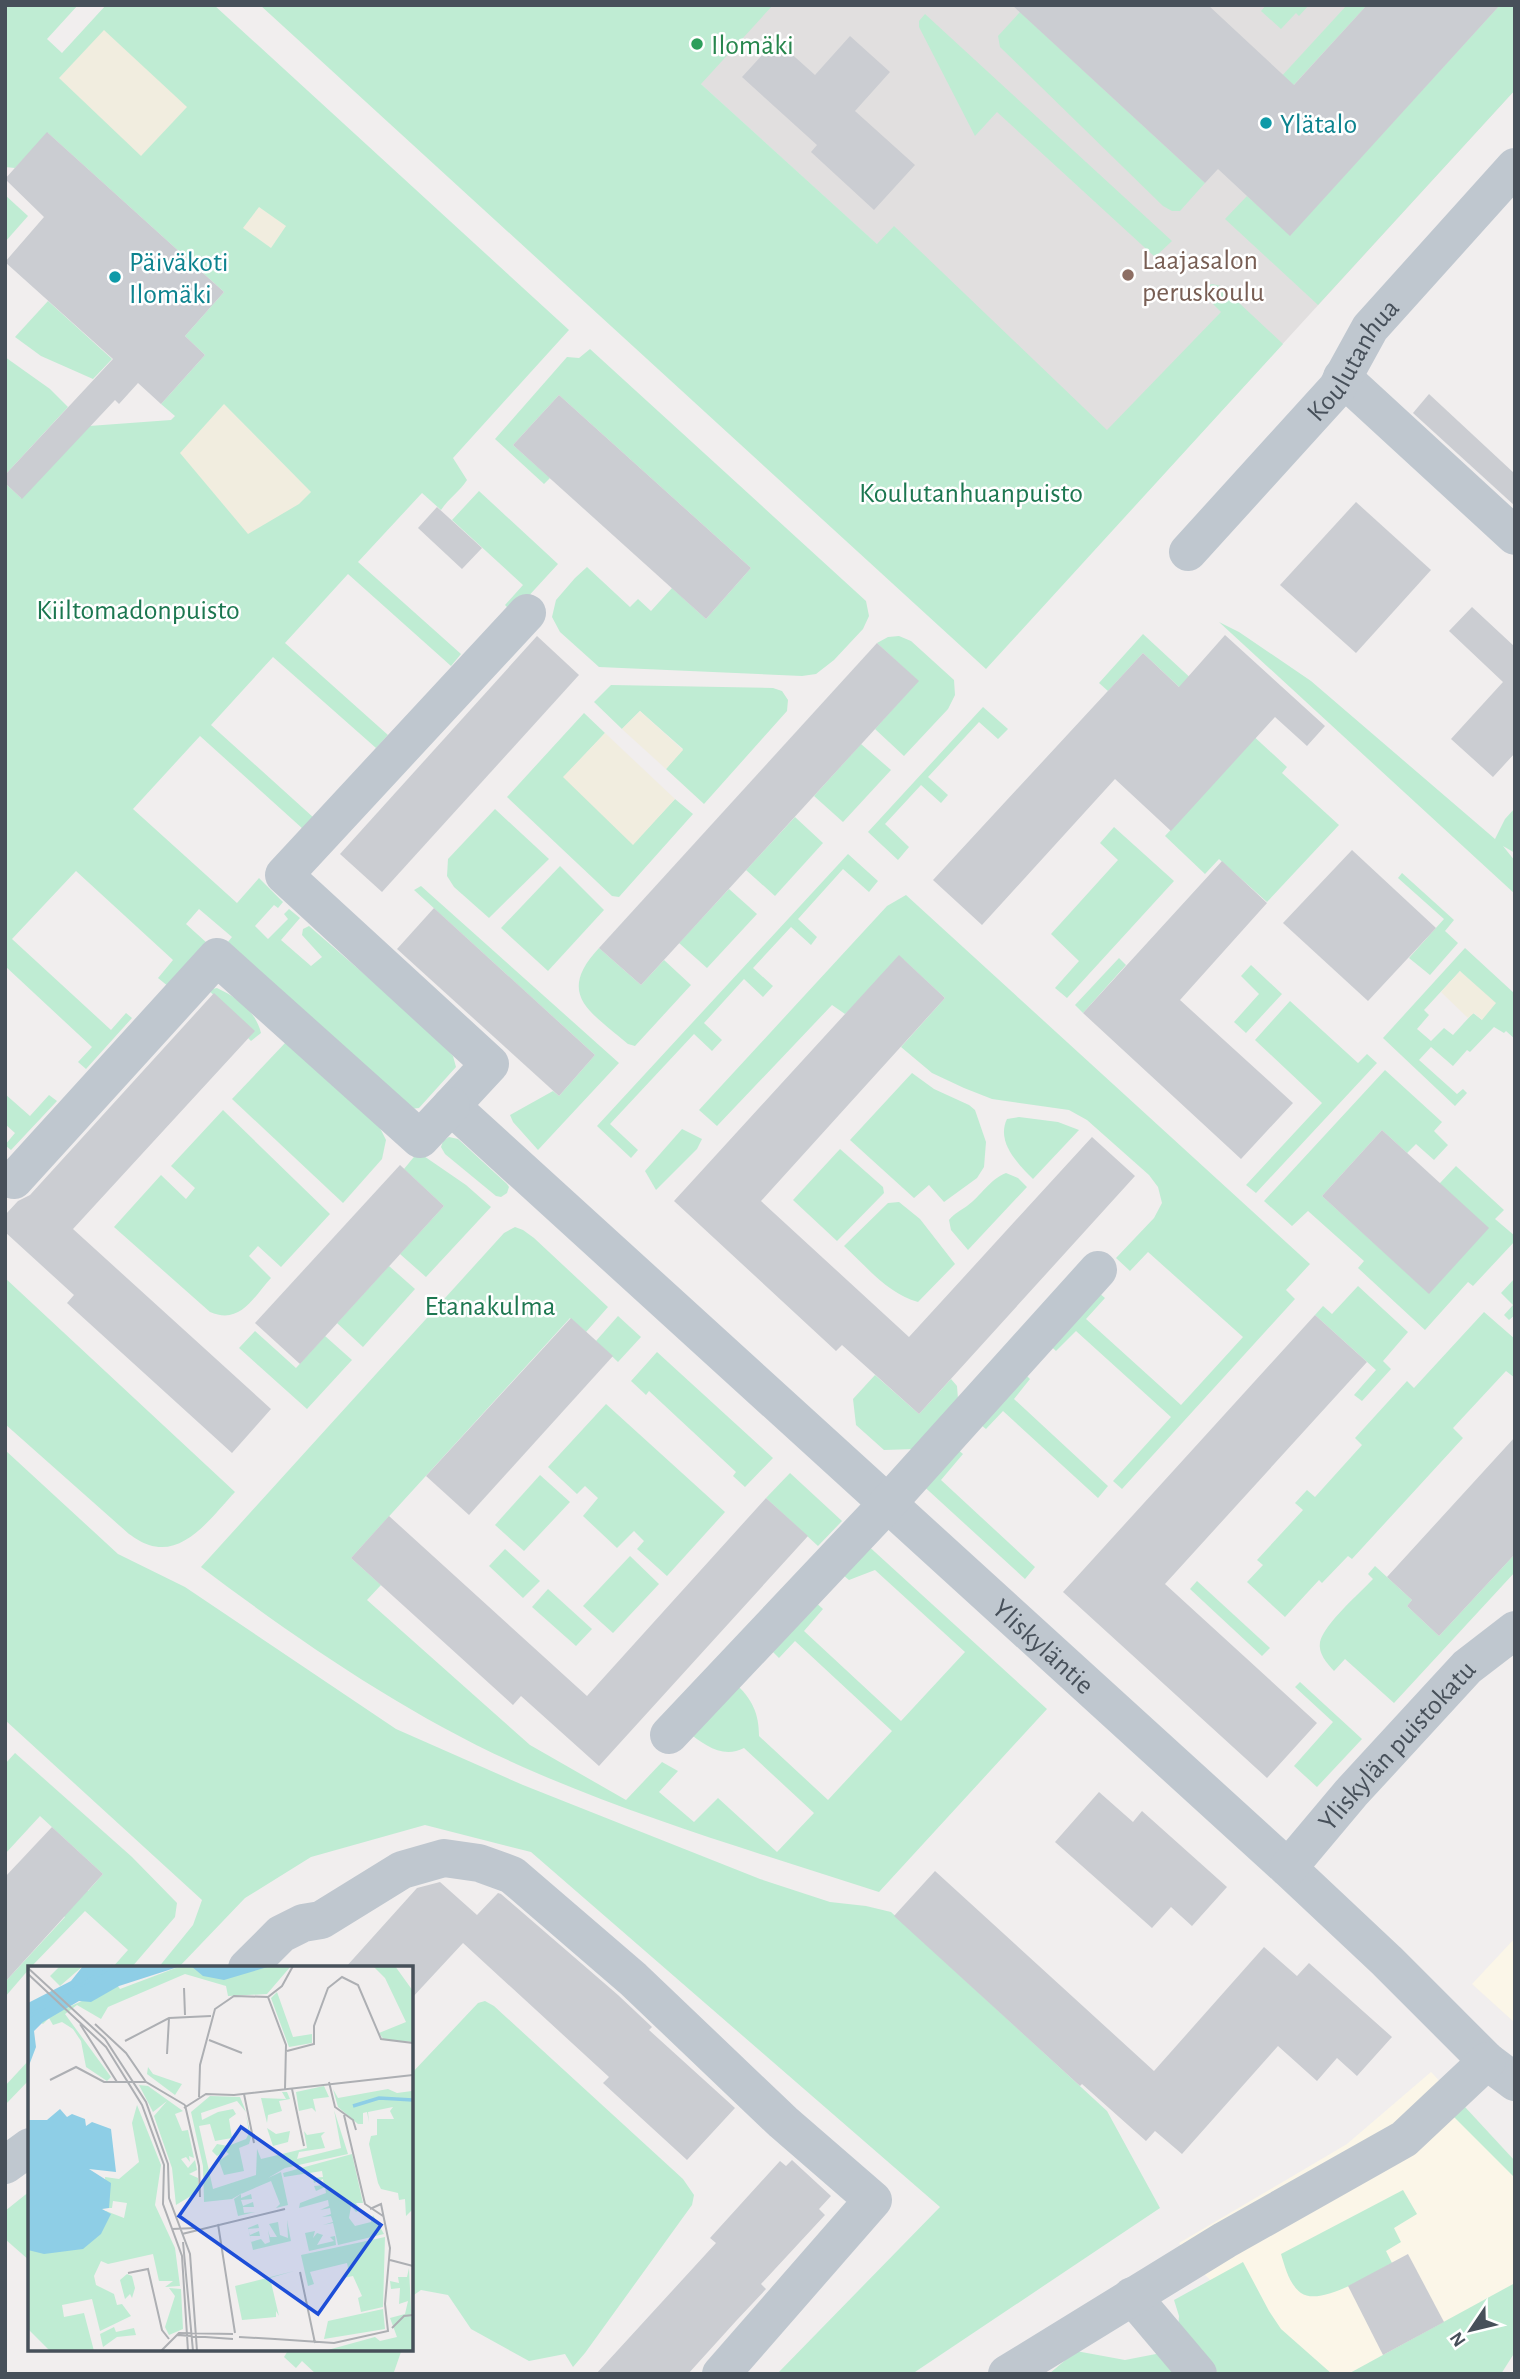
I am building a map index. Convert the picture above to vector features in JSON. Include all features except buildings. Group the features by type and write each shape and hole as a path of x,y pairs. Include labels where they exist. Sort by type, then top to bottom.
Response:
{"street":[{"name":"Koulutanhua","path":"1188,552 1337,388 1370,328 1515,167"},
{"path":"1342,377 1515,536"},
{"path":"14,1180 217,957 420,1139 490,1064 284,875 527,613"},
{"name":"Yliskyläntie","path":"451,1106 1288,1868 1504,2077"},
{"path":"669,1735 887,1504 1098,1270"},
{"name":"Yliskylän puistokatu","path":"1288,1868 1467,1667 1515,1630"},
{"path":"249,1966 281,1934 303,1923 321,1920 402,1870 444,1858 479,1863 512,1875 534,1892 633,1979 783,2122 873,2200 721,2374"},
{"path":"1006,2374 1225,2240 1404,2139 1504,2077"},
{"path":"5,2165 28,2148"},
{"path":"1132,2296 1198,2374"}],"shaded area":[{"name":"Laajasalon peruskoulu","path":"614,5 1515,5 1515,90 1148,491"},
{"path":"1515,1938 1515,2023 1472,1984"},
{"path":"1431,2072 1515,2161 1515,2325 1480,2374 1306,2374 1198,2268 1179,2243 1347,2144"}],"green space":[{"name":"Kiiltomadonpuisto","path":"5,5 78,5 47,39 62,53 106,5 214,5 569,330 453,458 467,480 441,510 422,493 358,562 461,654 451,666 348,574 285,643 388,735 376,748 273,657 211,725 314,818 303,829 200,736 133,809 237,903 259,878 283,902 278,908 274,905 255,926 268,939 288,919 284,914 289,909 300,918 281,940 311,966 322,957 302,935 303,929 309,926 432,1033 453,1056 456,1067 419,1108 410,1109 222,949 232,937 199,909 186,924 207,943 169,987 158,978 173,960 76,871 12,939 111,1030 126,1013 132,1018 86,1069 78,1062 92,1047 5,966 5,483 21,498 89,426 171,420 175,416 161,404 205,355 185,336 224,292 48,133 15,168 5,167"},
{"name":"Koulutanhuanpuisto","path":"260,5 773,5 701,84 877,244 894,226 1107,430 1221,312 1199,290 1212,284 1221,286 1283,344 986,669"},
{"path":"1266,5 1309,5 1299,16 1296,13 1281,29 1261,11"},
{"path":"1347,5 1367,5 1278,102 1267,92"},
{"path":"1500,5 1515,5 1515,90 1318,305 1225,219 1247,196 1290,235"},
{"path":"1020,12 1205,183 1180,211 1172,211 1163,206 1000,47 998,36"},
{"path":"925,14 1172,241 1155,257 997,112 975,136 919,27 919,21"},
{"path":"5,195 28,216 5,242"},
{"path":"48,301 112,359 93,379 41,356 15,337"},
{"path":"590,349 866,601 869,616 863,629 834,660 816,674 802,676 599,667 560,632 552,617 556,600 587,567 630,607 638,599 651,611 672,588 706,619 751,568 559,395 513,445 550,478 544,484 495,439 567,357 579,358"},
{"path":"5,357 50,389 68,407 5,475"},
{"path":"479,491 558,564 513,613 505,605 523,585 452,520"},
{"path":"1219,622 1239,632 1311,681 1495,839 1505,819 1515,808 1515,853 1503,846 1515,861 1515,894"},
{"path":"1143,634 1287,767 1282,773 1339,825 1267,902 1219,859 1205,874 1165,836 1245,749 1143,653 1108,691 1099,683"},
{"path":"899,636 911,641 954,680 955,695 948,709 904,756 875,729 918,681 877,643 888,637"},
{"path":"611,685 773,688 782,691 788,700 787,711 704,804 666,769 683,749 640,711 622,729 594,702"},
{"path":"983,707 1008,729 998,739 979,722 928,777 948,795 941,803 921,785 885,824 909,847 898,860 868,832"},
{"path":"584,713 605,733 564,777 633,844 675,799 693,814 619,897 612,896 507,797"},
{"path":"861,744 891,770 843,822 814,796"},
{"path":"495,809 549,859 489,918 454,887 447,876 448,859"},
{"path":"795,817 823,843 775,896 746,870"},
{"path":"1114,827 1174,881 1067,998 1055,988 1079,961 1051,934 1118,860 1100,843"},
{"path":"848,854 878,881 869,892 843,869 798,919 817,937 811,945 791,927 753,968 773,986 763,997 744,979 704,1023 722,1040 712,1051 694,1034 610,1124 638,1150 631,1158 597,1126"},
{"path":"560,866 604,910 548,971 501,928"},
{"path":"1402,873 1454,920 1445,931 1458,943 1430,975 1409,958 1444,919 1398,878"},
{"path":"421,886 619,1063 538,1150 510,1115 553,1091 559,1096 595,1055 414,890"},
{"path":"729,889 757,914 707,968 679,943"},
{"path":"906,895 1310,1264 1286,1290 1295,1299 1122,1489 1113,1481 1171,1417 1076,1331 1056,1351 1044,1340 1093,1288 1105,1298 1086,1319 1181,1405 1243,1337 1148,1252 1130,1271 1116,1258 1154,1218 1162,1203 1158,1187 1149,1175 1087,1120 1069,1110 992,1099 932,1073 901,1047 945,998 904,960 845,1014 832,1005 717,1126 699,1110 887,906"},
{"path":"599,948 641,985 664,960 691,985 635,1046 628,1044 602,1022 583,1002 579,991 580,978 586,964"},
{"path":"1465,948 1515,994 1515,1039 1506,1031 1504,1033 1494,1027 1453,1066 1431,1047 1419,1060 1457,1094 1463,1089 1467,1093 1455,1106 1383,1038","holes":["1460,971 1482,1020 1473,1013 1453,1035 1444,1028 1431,1041 1417,1029 1429,1015 1424,1010"]},
{"path":"1119,958 1126,965 1083,1013 1075,1005"},
{"path":"1251,965 1282,994 1246,1033 1234,1022 1259,994 1241,976"},
{"path":"217,988 238,1000 255,1018 261,1033 251,1041 248,1038 254,1031 208,990"},
{"path":"1290,1001 1358,1063 1367,1054 1377,1063 1256,1193 1246,1185 1322,1103 1255,1040"},
{"path":"286,1042 376,1120 386,1140 382,1159 343,1203 232,1099"},
{"path":"1385,1070 1442,1122 1434,1131 1448,1145 1434,1160 1416,1144 1407,1153 1382,1130 1322,1196 1429,1293 1440,1183 1456,1166 1504,1210 1495,1219 1515,1236 1515,1241 1473,1286 1468,1282 1425,1330 1358,1268 1364,1261 1308,1211 1292,1226 1264,1201"},
{"path":"912,1073 934,1089 975,1110 986,1142 984,1167 977,1178 944,1202 929,1185 914,1198 850,1140"},
{"path":"5,1094 30,1116 49,1095 57,1101 11,1150 5,1145 15,1133 5,1124"},
{"path":"223,1110 330,1214 281,1267 258,1246 249,1256 271,1278 252,1301 230,1315 210,1312 114,1227 161,1175 186,1199 195,1188 171,1166"},
{"path":"1019,1117 1058,1122 1079,1130 1033,1179 1010,1152 1004,1136 1007,1119"},
{"path":"682,1129 702,1139 697,1149 656,1190 645,1171"},
{"path":"449,1137 458,1139 507,1184 507,1193 501,1197 496,1196 445,1154 441,1147 443,1141"},
{"path":"840,1149 883,1187 884,1193 837,1241 793,1200"},
{"path":"418,1152 466,1185 491,1207 426,1277 400,1254 444,1206 404,1169"},
{"path":"1006,1173 1018,1178 1027,1187 968,1250 951,1230 949,1220 995,1179"},
{"path":"899,1202 920,1219 955,1264 918,1302 887,1286 844,1246 888,1203"},
{"name":"Etanakulma","path":"515,1227 534,1238 608,1307 586,1332 570,1318 351,1558 381,1585 367,1600 530,1745 626,1800 662,1762 678,1771 659,1792 694,1822 718,1798 777,1852 814,1813 744,1748 729,1752 714,1749 688,1732 735,1683 753,1707 758,1720 759,1736 828,1800 892,1731 795,1641 779,1658 768,1647 813,1600 823,1609 804,1631 901,1721 965,1652 875,1570 849,1580 837,1570 864,1542 1047,1709 879,1892 622,1807 494,1753 449,1731 364,1681 201,1567 504,1233"},
{"path":"389,1266 415,1289 363,1347 337,1323"},
{"path":"5,1278 235,1492 208,1522 186,1540 162,1547 141,1542 5,1424"},
{"path":"1515,1278 1515,1315 1509,1320 1504,1315 1513,1305 1501,1293"},
{"path":"1358,1286 1408,1332 1383,1361 1391,1369 1362,1401 1354,1395 1376,1370 1315,1315 1323,1306 1332,1314"},
{"path":"1484,1312 1515,1339 1515,1378 1506,1371 1453,1428 1463,1438 1352,1559 1348,1556 1322,1583 1319,1580 1285,1617 1247,1582 1263,1565 1257,1560 1303,1510 1295,1503 1307,1490 1315,1497 1362,1445 1355,1438 1407,1381 1414,1388"},
{"path":"618,1316 641,1337 618,1362 596,1341"},
{"path":"255,1331 296,1368 325,1336 352,1360 307,1409 239,1348"},
{"path":"657,1352 773,1458 745,1487 733,1476 736,1472 649,1391 646,1395 631,1381"},
{"path":"1019,1368 1030,1379 1014,1399 1108,1486 1098,1498 1003,1411 986,1429 973,1419"},
{"path":"875,1375 919,1414 951,1379 957,1386 958,1399 915,1449 884,1450 856,1425 853,1399"},
{"path":"606,1404 725,1512 667,1576 637,1549 644,1541 634,1531 617,1548 583,1516 598,1498 585,1486 577,1494 548,1467"},
{"path":"951,1444 963,1454 941,1480 1035,1567 1025,1579 918,1481"},
{"path":"5,1450 118,1554 185,1587 396,1729 523,1785 760,1879 830,1902 891,1912 1107,2111 1160,2208 912,2374 777,2374 940,2207 531,1852 425,1825 311,1857 245,1898 180,1966 160,1966 193,1925 202,1900 5,1720"},
{"path":"790,1473 842,1521 818,1546 766,1498"},
{"path":"540,1475 570,1502 524,1551 495,1525"},
{"path":"505,1549 540,1581 523,1598 489,1566"},
{"path":"1515,1554 1515,1572 1394,1703 1345,1659 1334,1671 1324,1658 1320,1650 1323,1635 1335,1618 1373,1579 1368,1574 1375,1566 1412,1600 1407,1606 1439,1636"},
{"path":"630,1556 659,1584 613,1633 583,1606"},
{"path":"1197,1581 1270,1648 1262,1656 1190,1589"},
{"path":"548,1589 592,1629 576,1646 532,1607"},
{"path":"1300,1682 1362,1739 1317,1787 1294,1766 1333,1722 1295,1687"},
{"path":"15,1753 132,1857 177,1903 175,1917 133,1966 114,1966 128,1950 85,1911 32,1966 28,1966 28,1970 5,1997 5,1982 65,1917 59,1911 82,1886 88,1891 103,1874 40,1816 5,1854 5,1764"},
{"path":"485,2001 494,2006 683,2179 694,2195 692,2205 573,2367 565,2354 529,2361 471,2329 448,2295 421,2290 413,2296 413,2072 478,2003"},
{"path":"28,2061 28,2081 5,2105 5,2086"},
{"path":"1465,2107 1515,2161 1515,2178 1454,2117"},
{"path":"1403,2190 1417,2214 1394,2228 1401,2242 1386,2251 1392,2263 1360,2281 1321,2296 1301,2293 1293,2285 1281,2254"},
{"path":"28,2193 28,2259 5,2239 5,2211"},
{"path":"1243,2262 1281,2329 1332,2374 1219,2374 1178,2328 1179,2316 1174,2300"},
{"path":"1515,2283 1515,2352 1501,2374 1348,2374"},
{"path":"288,2351 401,2351 394,2372 397,2374 316,2374 302,2361 296,2368 284,2357"},
{"path":"1076,2351 1125,2360 1161,2353 1179,2374 1049,2374"}],"sand":[{"path":"104,30 187,107 141,156 59,78"},
{"path":"259,207 286,226 271,248 243,228"},
{"path":"224,404 311,492 299,504 248,534 180,453"},
{"path":"640,711 683,750 666,769 622,729"},
{"path":"605,733 675,799 633,845 563,777"},
{"path":"1460,971 1496,1003 1482,1020 1474,1013 1468,1018 1441,992"}],"place":[{"name":"Ilomäki","path":"697,44"},
{"name":"Ylätalo","path":"1266,123"},
{"name":"Laajasalon peruskoulu","path":"1128,275"},
{"name":"Päiväkoti Ilomäki","path":"115,277"}]}
